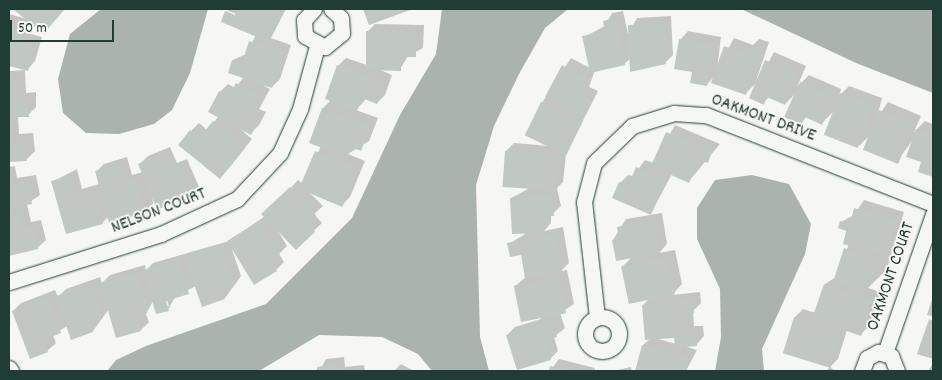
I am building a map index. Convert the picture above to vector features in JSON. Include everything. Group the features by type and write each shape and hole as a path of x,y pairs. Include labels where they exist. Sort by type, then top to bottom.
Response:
{"street":[{"path":"314,9 303,28 317,46 332,45 342,33 341,18 331,9"},
{"name":"NELSON COURT","path":"9,282 161,234 237,199 280,153 300,109 317,46"},
{"name":"OAKMONT DRIVE","path":"597,317 584,202 594,163 632,126 674,113 706,115 933,204"},
{"name":"OAKMONT COURT","path":"885,352 933,214"},
{"name":"OAKMONT COURT","path":"862,371 866,358 885,352"},
{"name":"OAKMONT COURT","path":"885,352 896,361 897,371"}],"shaded area":[{"path":"101,9 208,9 190,73 172,110 154,124 119,134 86,133 63,113 58,79 70,34"},
{"path":"442,9 568,9 545,28 519,74 494,126 476,185 480,337 489,371 432,371 418,354 382,337 319,335 259,371 107,371 116,360 146,346 266,304 352,218 400,115 436,54"},
{"path":"741,9 933,9 933,93 856,63"},
{"path":"752,175 789,184 811,224 805,254 762,349 764,371 715,371 721,337 720,289 697,239 697,208 715,180"}],"building":[{"path":"13,9 53,9 60,15 43,34"},
{"path":"238,9 282,9 269,42 221,22 225,11 235,15"},
{"path":"363,9 413,9 369,25"},
{"path":"615,18 625,65 590,73 582,36 605,32 603,21"},
{"path":"9,24 24,28 20,41 35,45 28,71 9,66"},
{"path":"664,24 666,64 630,72 628,25"},
{"path":"366,31 416,32 416,57 401,57 401,71 366,70"},
{"path":"679,39 714,45 707,86 690,83 692,72 674,69"},
{"path":"249,41 284,53 272,88 228,73 232,60 242,63"},
{"path":"724,46 747,54 750,46 762,50 746,95 711,83"},
{"path":"765,60 798,74 785,105 767,97 764,105 749,98"},
{"path":"337,65 385,83 377,104 362,98 357,111 325,99"},
{"path":"562,65 590,80 582,95 591,100 582,116 545,97"},
{"path":"9,78 17,78 18,100 28,100 29,117 9,117"},
{"path":"800,82 834,97 822,125 805,117 801,125 784,117"},
{"path":"236,83 262,97 252,117 259,121 251,135 208,112 219,91 229,96"},
{"path":"840,93 874,106 857,148 824,135"},
{"path":"541,102 582,122 566,155 525,135"},
{"path":"322,108 371,126 361,151 350,147 347,157 309,143"},
{"path":"879,110 914,124 898,164 863,150"},
{"path":"213,121 245,148 220,179 178,145 190,130 199,138"},
{"path":"9,126 11,142 26,141 27,161 9,162"},
{"path":"916,129 933,135 933,177 918,172 921,162 906,157"},
{"path":"666,132 712,152 708,163 699,160 689,183 651,166"},
{"path":"315,151 358,169 342,207 299,189"},
{"path":"505,151 559,155 556,191 502,187"},
{"path":"162,154 168,170 179,166 191,196 157,210 138,164"},
{"path":"119,165 124,183 136,179 145,213 109,223 95,171"},
{"path":"636,167 666,180 651,215 612,198 619,182 628,186"},
{"path":"69,176 74,196 94,191 103,224 66,234 51,181"},
{"path":"29,182 32,204 9,208 9,185"},
{"path":"290,187 316,215 307,223 315,232 296,250 261,214"},
{"path":"552,195 554,216 543,216 544,233 512,234 510,198"},
{"path":"854,208 897,220 887,256 843,244 846,231 838,228 840,221 850,224"},
{"path":"20,212 23,229 33,227 38,249 9,256 9,214"},
{"path":"654,220 660,253 616,261 612,240 619,239 617,227"},
{"path":"259,221 280,255 270,260 277,271 254,285 227,241"},
{"path":"555,235 562,272 525,278 521,255 510,257 507,243"},
{"path":"220,246 234,285 222,289 225,299 202,307 185,258"},
{"path":"844,248 885,261 879,278 871,275 866,292 833,282"},
{"path":"667,257 675,294 629,304 621,267"},
{"path":"179,260 189,294 166,301 169,311 156,314 143,271"},
{"path":"137,273 148,309 138,319 141,331 116,338 100,283"},
{"path":"559,277 566,313 521,322 514,286"},
{"path":"824,284 873,301 861,336 812,319"},
{"path":"92,285 103,318 90,322 93,332 71,340 56,296"},
{"path":"933,296 933,316 927,315"},
{"path":"47,297 61,333 44,340 48,352 30,359 12,311"},
{"path":"692,300 694,313 685,313 687,334 695,333 697,346 675,348 674,338 645,340 642,305"},
{"path":"794,317 842,332 831,368 783,353"},
{"path":"929,319 933,321 933,359 917,354"},
{"path":"552,320 557,337 545,341 551,360 517,370 506,335"},
{"path":"642,345 690,358 686,371 635,371"},
{"path":"336,364 337,371 317,371 317,367"},
{"path":"550,366 567,371 549,371"}]}
